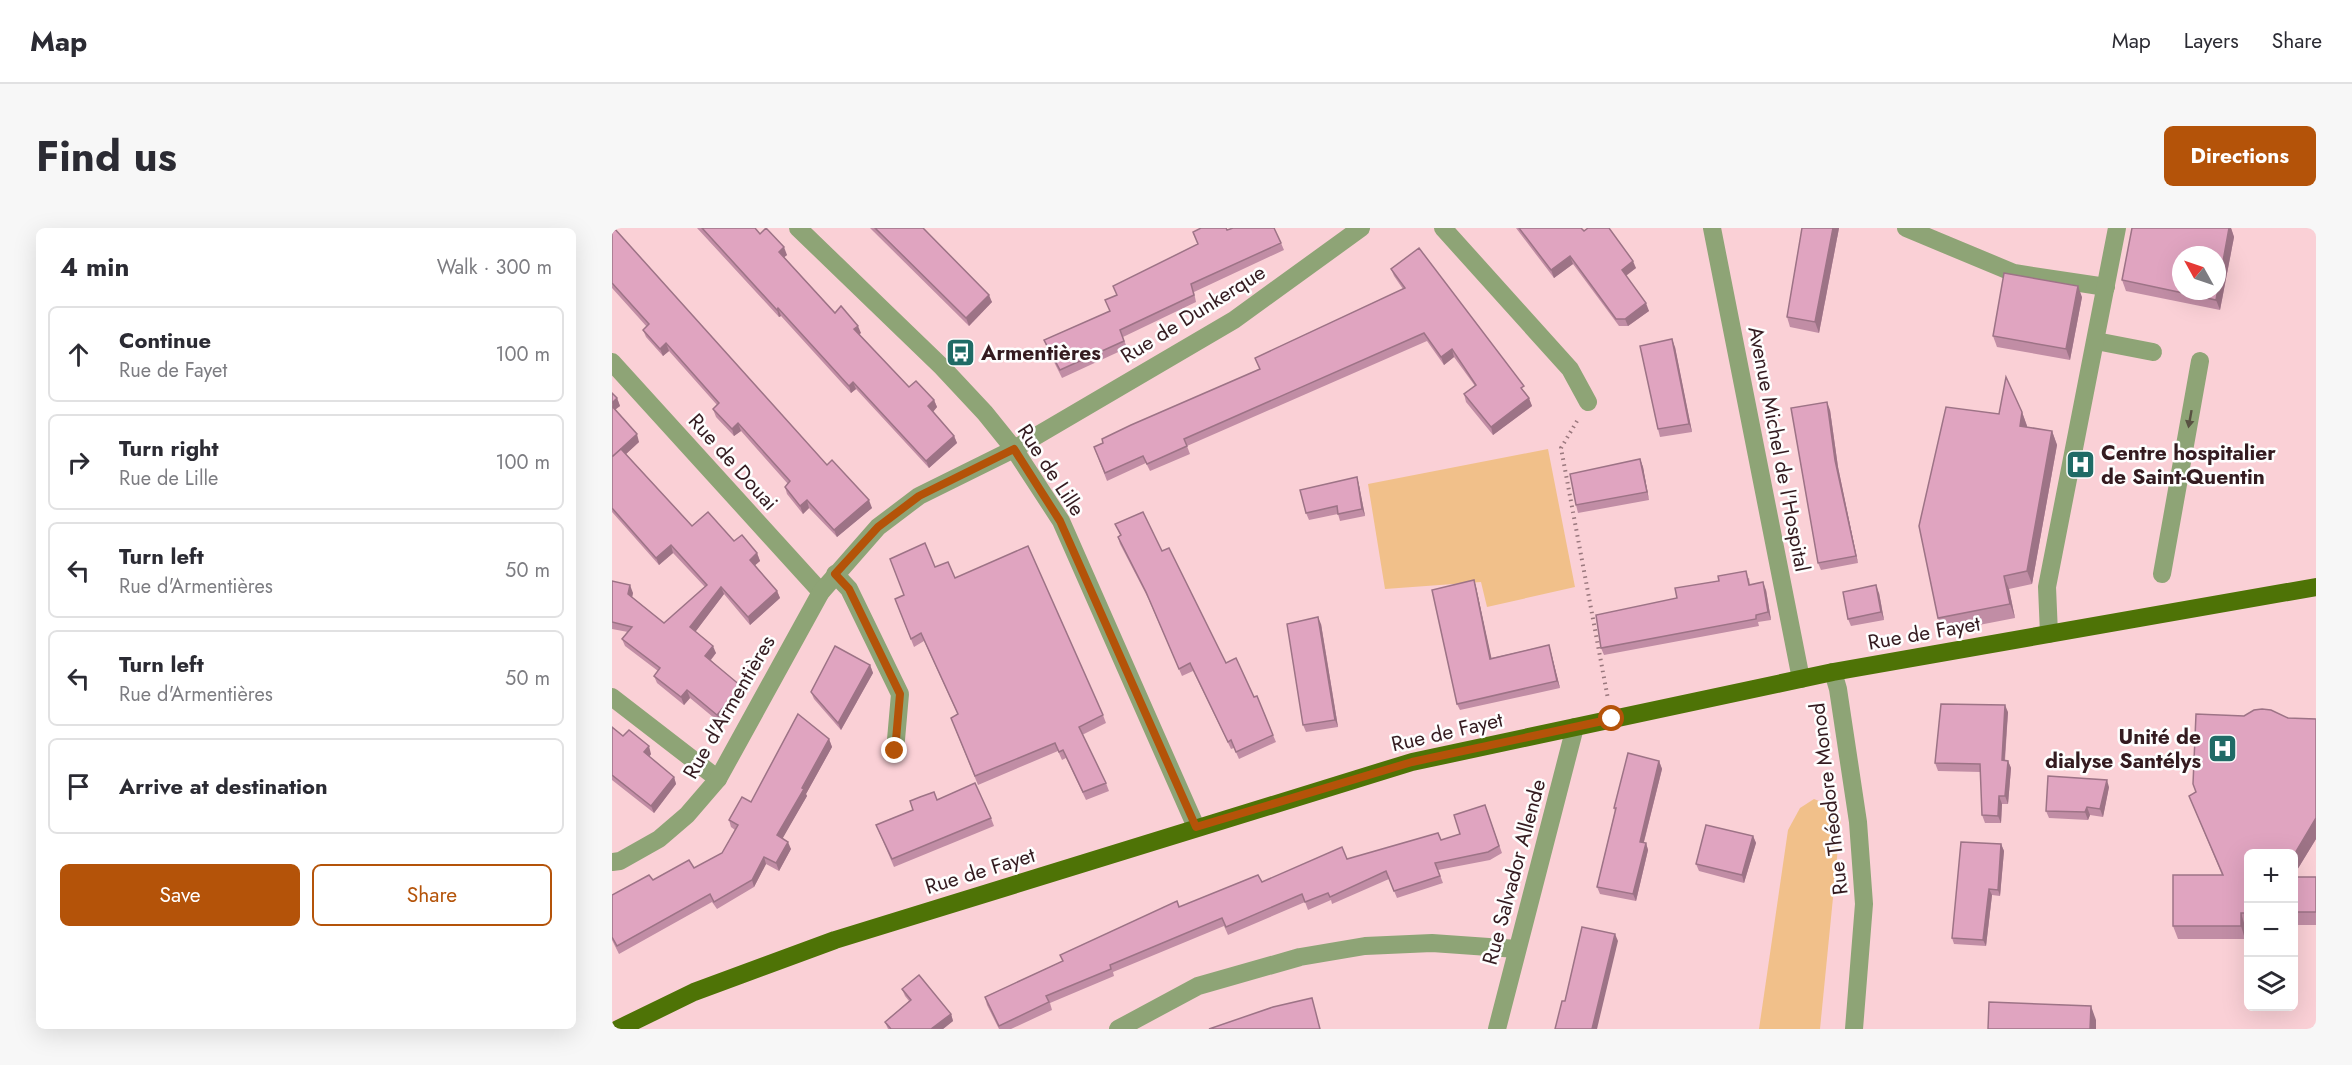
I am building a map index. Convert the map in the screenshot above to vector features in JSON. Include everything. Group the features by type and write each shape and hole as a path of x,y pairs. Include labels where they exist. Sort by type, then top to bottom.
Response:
{"main road":[{"name":"Rue de Fayet","path":"618,1029 694,992 835,940 1412,762 1833,672 2316,587"}],"street":[{"name":"Rue de Lille","path":"798,228 942,367 985,413 1014,449 1060,521 1196,827"},
{"name":"Rue de Dunkerque","path":"1014,449 1234,320 1360,228"},
{"path":"1443,228 1570,369 1588,402"},
{"name":"Avenue Michel de l'Hospital","path":"1712,228 1801,679"},
{"path":"1906,228 2014,273 2106,287"},
{"path":"2049,634 2047,587 2117,228"},
{"path":"2096,341 2153,352"},
{"path":"2162,574 2200,361"},
{"name":"Rue de Douai","path":"612,362 821,592"},
{"name":"Rue d'Armentières","path":"612,862 620,861 659,839 687,815 718,779 821,592 878,527 919,496 1014,449"},
{"path":"835,574 849,589 900,694 895,751"},
{"name":"Rue Théodore Monod","path":"1833,672 1838,689 1858,822 1864,904 1854,1029"},
{"path":"612,697 718,779"},
{"name":"Rue Salvador Allende","path":"1497,1029 1575,727"},
{"path":"1118,1029 1197,986 1300,957 1365,946 1432,943 1516,949"}],"path":[{"path":"1588,402 1561,448 1612,719"}],"shaded area":[{"path":"1548,449 1575,587 1487,607 1481,582 1385,589 1368,484"},
{"path":"1814,799 1829,805 1841,817 1820,1029 1759,1029 1788,830 1800,808"}],"building":[{"path":"612,228 827,465 832,460 869,500 834,530 807,500 800,506 785,487 790,481 738,423 732,429 713,409 719,403 666,343 660,349 643,330 649,324 612,283"},
{"path":"702,228 755,228 760,234 766,228 784,247 779,252 835,313 841,306 858,326 854,329 909,387 916,381 934,400 928,406 954,436 926,461 853,382 849,386"},
{"path":"875,228 923,228 989,295 966,318"},
{"path":"1201,228 1226,228 1227,230 1274,228 1281,243 1191,284 1194,295 1120,330 1124,341 1060,370 1044,340 1110,311 1105,300 1117,295 1113,286 1198,244 1193,232"},
{"path":"1519,228 1581,228 1584,231 1588,228 1609,228 1633,261 1622,270 1646,303 1625,319 1616,319 1570,256 1551,270"},
{"path":"1802,228 1833,228 1815,322 1787,317"},
{"path":"2132,228 2229,228 2226,246 2172,246 2172,291 2122,280"},
{"path":"1419,248 1524,386 1521,388 1529,398 1491,427 1464,394 1476,385 1452,349 1441,357 1424,333 1184,439 1187,446 1147,464 1143,456 1105,473 1094,447 1103,443 1102,439 1260,369 1255,358 1405,288 1391,269"},
{"path":"2004,273 2078,286 2066,349 1993,336"},
{"path":"1672,339 1689,424 1658,429 1640,346"},
{"path":"2006,377 2022,412 2020,426 2052,431 2027,571 2004,576 2010,604 1938,618 1919,526 1946,407 1999,414"},
{"path":"612,393 617,398 612,403"},
{"path":"1827,402 1835,460 1856,556 1818,563 1791,408"},
{"path":"612,406 637,434 612,457"},
{"path":"621,449 692,526 708,512 734,541 742,535 757,553 750,560 777,591 748,617 721,587 690,627 713,646 705,656 741,686 717,715 687,690 681,697 654,676 660,668 622,639 632,627 612,622 612,581 630,585 628,594 664,623 707,585 671,545 656,558 612,508 612,457"},
{"path":"1640,459 1647,492 1576,505 1570,474"},
{"path":"1357,477 1362,509 1338,514 1337,506 1306,513 1300,490"},
{"path":"1143,512 1162,551 1169,548 1226,663 1236,658 1254,697 1257,696 1273,735 1236,752 1231,740 1228,742 1190,663 1179,669 1146,592 1118,537 1121,535 1115,524"},
{"path":"925,543 935,567 948,562 955,578 1028,546 1103,715 1079,727 1106,783 1083,792 1063,750 1059,752 1055,743 975,776 951,718 958,714 921,633 911,639 895,599 904,595 890,559"},
{"path":"1746,571 1749,585 1763,582 1768,612 1756,615 1756,619 1601,648 1596,615 1677,598 1675,588 1719,581 1718,576"},
{"path":"1474,580 1490,659 1549,645 1557,681 1457,704 1432,590"},
{"path":"1876,585 1881,612 1848,619 1843,592"},
{"path":"1318,617 1335,720 1303,725 1287,624"},
{"path":"835,646 870,665 838,723 811,692"},
{"path":"1941,704 2005,705 2002,760 2008,761 2005,796 1999,796 1998,816 1982,815 1980,764 1935,763"},
{"path":"2254,710 2271,710 2288,718 2316,719 2316,818 2298,849 2244,849 2244,913 2241,913 2241,926 2173,926 2173,875 2223,875 2189,796 2196,792 2193,784 2196,714 2244,716"},
{"path":"798,714 829,739 802,788 804,789 777,835 788,842 776,863 764,857 752,880 714,902 710,894 617,946 612,937 612,895 649,875 653,880 689,860 694,868 722,853 738,825 729,820 742,797 751,802"},
{"path":"612,727 623,736 629,730 649,746 644,752 674,777 651,806 612,775"},
{"path":"1628,753 1659,761 1640,842 1646,843 1633,894 1597,887"},
{"path":"2048,776 2107,780 2100,809 2087,807 2085,812 2046,811"},
{"path":"975,783 991,818 892,859 876,825 913,810 910,801 934,792 937,800"},
{"path":"1485,805 1499,846 1488,852 1435,863 1440,876 1394,891 1386,871 1330,897 1328,893 1305,902 1302,894 1226,927 1222,918 1110,965 1111,969 1046,996 1049,1002 999,1026 985,997 1063,961 1060,955 1177,901 1179,907 1258,875 1262,882 1342,847 1347,859 1438,833 1441,840 1460,834 1454,815"},
{"path":"1706,825 1753,836 1742,875 1696,864"},
{"path":"1961,842 2001,844 1998,890 1989,889 1983,940 1952,938"},
{"path":"2298,877 2316,877 2316,912 2298,912"},
{"path":"1582,927 1615,934 1592,1029 1555,1029 1562,1001 1565,1001"},
{"path":"919,975 951,1014 931,1029 891,1029 885,1022 911,1000 902,989"},
{"path":"1312,998 1320,1029 1209,1029 1273,1007"},
{"path":"1989,1002 2091,1006 2090,1029 1988,1029"}],"place":[{"name":"Armentières","path":"960,353"},
{"name":"Centre hospitalier de Saint-Quentin","path":"2080,465"},
{"name":"Unité de dialyse Santélys","path":"2222,749"}],"route":[{"path":"895,751 900,694 849,589 835,574 878,527 919,496 1014,449 1060,521 1137,689 1196,827 1412,762 1612,719"}]}
